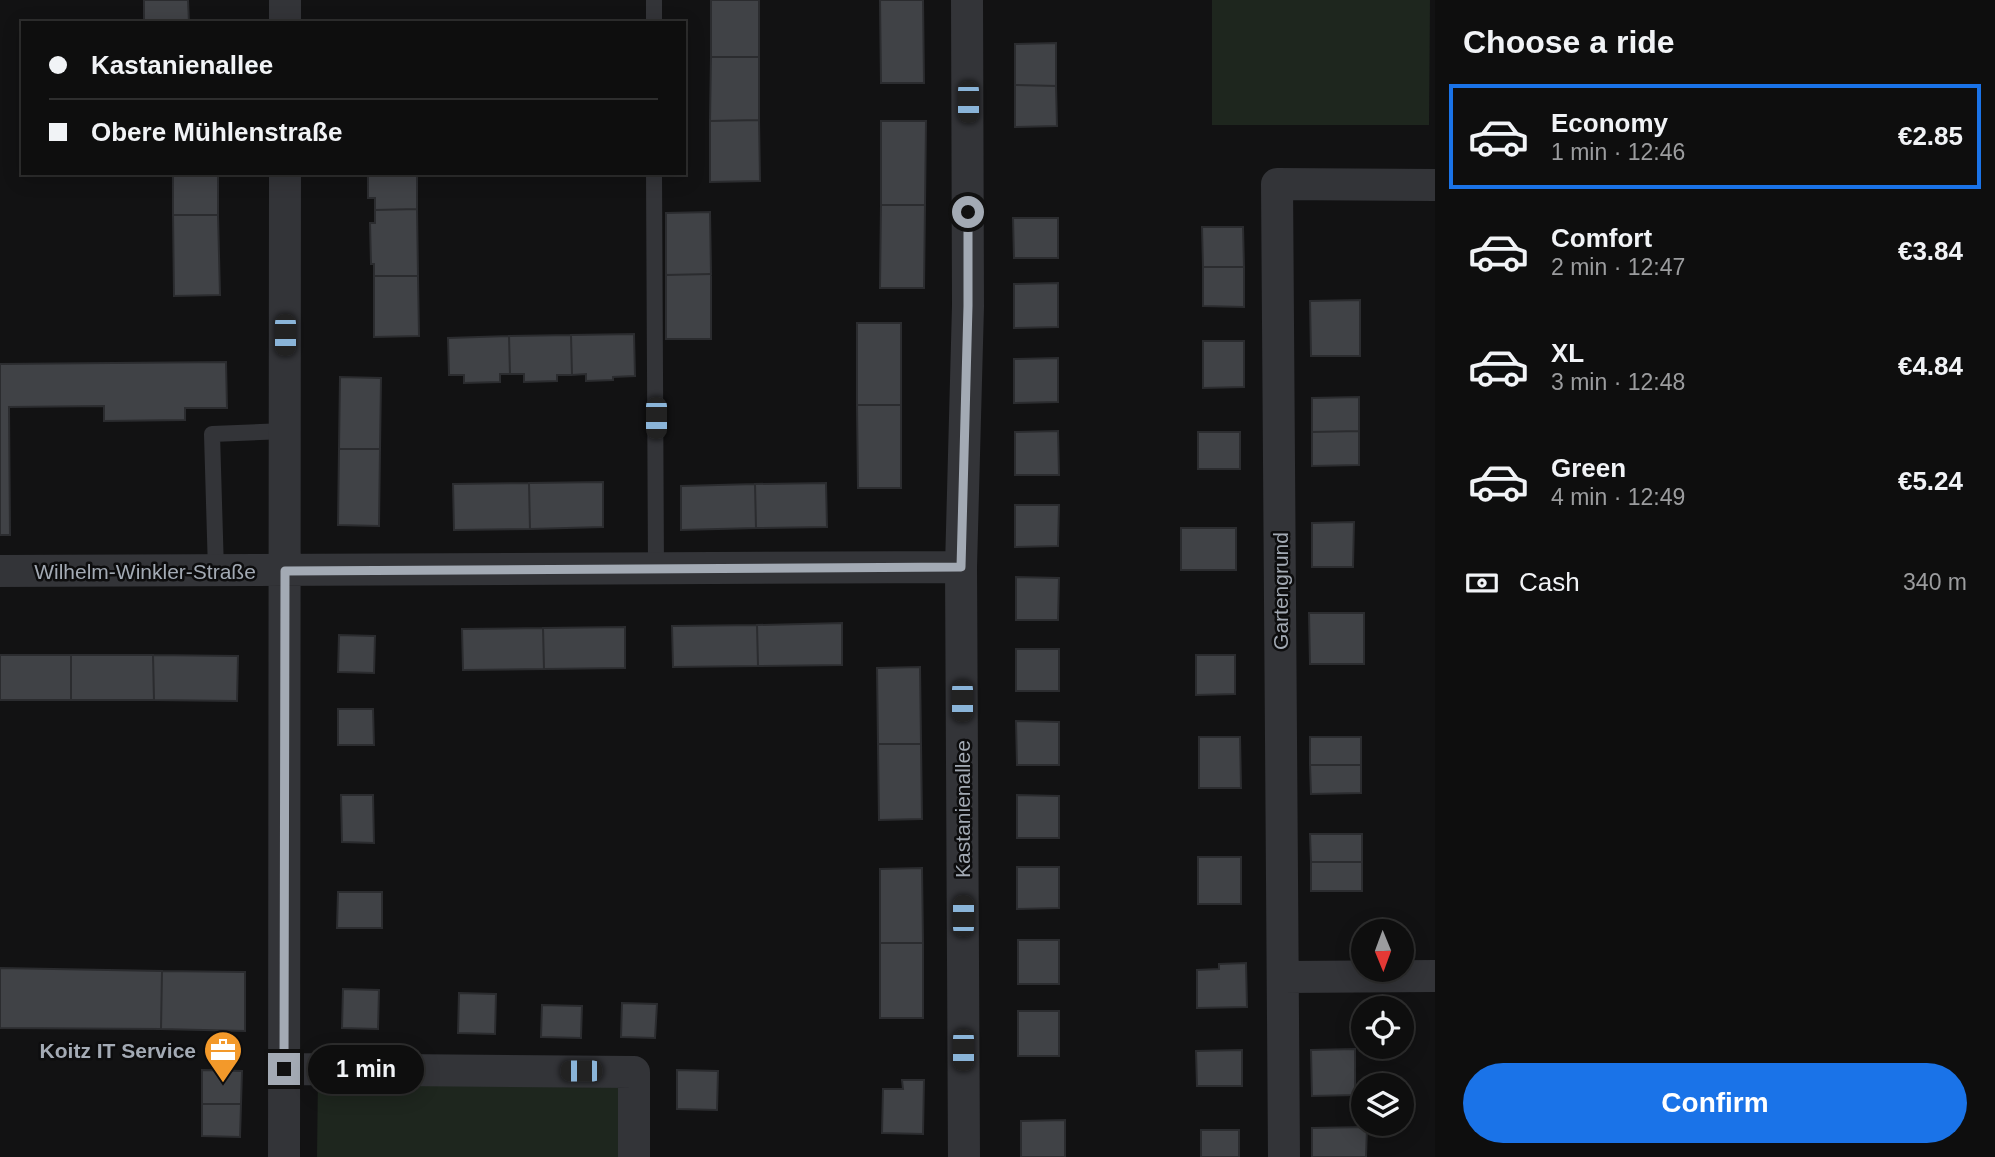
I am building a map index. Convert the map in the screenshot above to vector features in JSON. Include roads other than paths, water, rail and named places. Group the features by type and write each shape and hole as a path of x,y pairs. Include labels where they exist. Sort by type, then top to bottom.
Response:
{"street":[{"path":"285,0 285,21"},
{"name":"Kastanienallee","path":"964,1157 961,567 968,306 967,0"},
{"path":"284,1157 285,175"},
{"name":"Gartengrund","path":"1284,1157 1277,184 1435,185"},
{"name":"Wilhelm-Winkler-Straße","path":"0,571 961,567"},
{"path":"1283,976 1435,976"},
{"path":"284,1069 634,1072 634,1157"}],"lane":[{"path":"654,0 654,21"},
{"path":"654,175 656,569"},
{"path":"216,571 212,434 285,431"}],"place":[{"name":"Koitz IT Service","path":"223,1084"}]}
